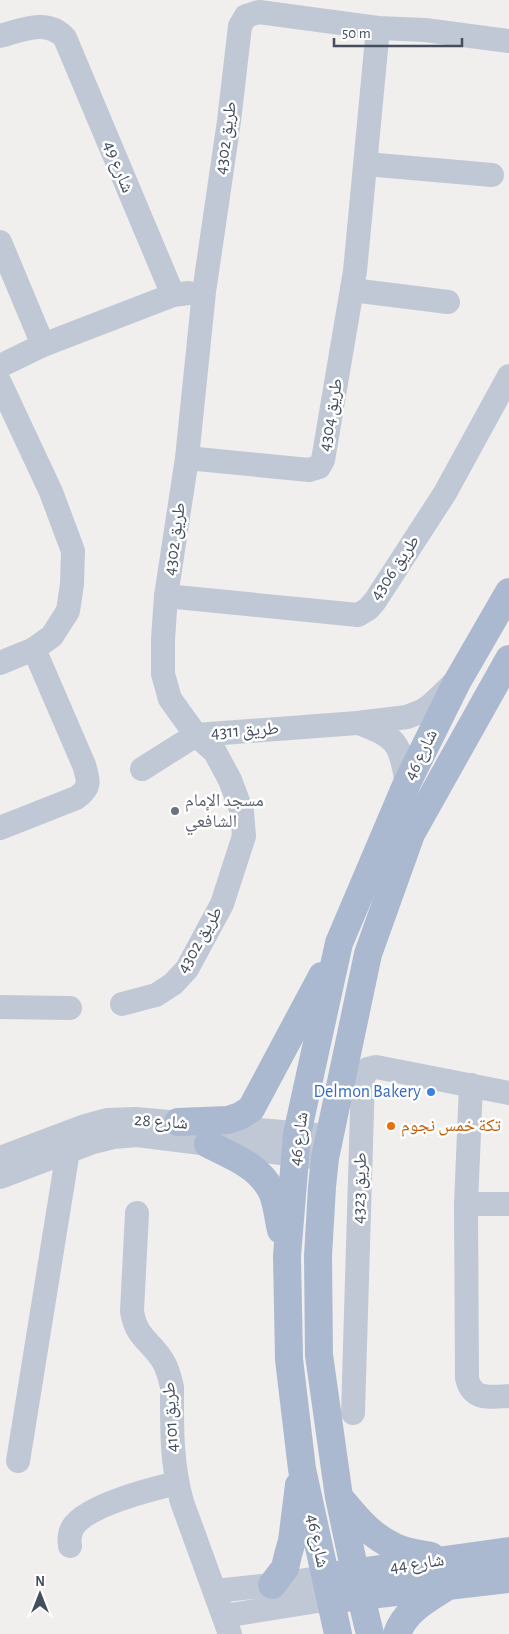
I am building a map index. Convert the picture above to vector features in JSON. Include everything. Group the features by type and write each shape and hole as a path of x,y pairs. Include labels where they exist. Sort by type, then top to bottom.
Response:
{"main road":[{"name":"شارع 46","path":"338,1634 302,1468 289,1359 287,1256 296,1145 339,943 407,783 457,682 509,592"},
{"name":"شارع 46","path":"370,1634 339,1497 318,1355 318,1256 322,1187 327,1147 368,954 411,834 509,659"},
{"path":"178,1122 228,1120 240,1116 251,1109 339,943"},
{"path":"208,1144 249,1165 262,1176 272,1193 287,1256"},
{"path":"272,1585 284,1568 292,1542 302,1468"},
{"path":"339,1497 370,1532 394,1547 449,1573 410,1613 397,1634"},
{"name":"شارع 44","path":"449,1573 509,1551"},
{"name":"شارع 44","path":"328,1588 449,1573 509,1579"}],"street":[{"name":"طريق 4302","path":"122,1004 156,995 172,984 187,969 222,904 244,836 242,812 230,780 215,752 196,735 170,699 163,674 166,596 187,458 204,292 229,121 240,26 246,16 259,12 378,28"},
{"name":"شارع 49","path":"0,36 42,26 52,28 65,38 173,294"},
{"path":"378,28 426,30 509,42"},
{"name":"طريق 4304","path":"187,458 309,470 318,467 323,460 352,290 378,28"},
{"path":"366,164 492,174"},
{"path":"0,242 42,345"},
{"path":"352,290 448,302"},
{"path":"0,366 42,345 173,294 204,292"},
{"name":"طريق 4306","path":"166,596 358,615 368,609 445,493 509,376"},
{"path":"0,383 51,492 73,551 72,584 68,611 52,636 34,649 0,663"},
{"path":"0,828 76,798 84,792 88,784 84,765 34,649"},
{"name":"طريق 4311","path":"142,769 196,735 413,716 430,705 450,685 457,682"},
{"name":"طريق 4311","path":"357,722 378,730 391,738 401,756 407,783"},
{"path":"0,1007 70,1008"},
{"name":"طريق 4323","path":"353,1413 364,1078 368,1069 376,1067 509,1093"},
{"path":"471,1085 466,1204 467,1378 472,1391 479,1395 487,1397 509,1396"},
{"name":"شارع 28","path":"0,1158 85,1126 107,1120 135,1119 178,1122 296,1145"},
{"name":"شارع 28","path":"0,1177 113,1136 137,1134 208,1144 327,1147"},
{"path":"18,1461 68,1151"},
{"path":"466,1204 509,1204"},
{"name":"طريق 4101","path":"137,1212 132,1311 135,1327 163,1361 170,1378 172,1387 172,1447 177,1483 182,1502 227,1625 328,1588"},
{"path":"70,1546 72,1527 92,1512 131,1496 177,1483"},
{"path":"215,1591 272,1585 328,1588"}],"place":[{"name":"مسجد الإمام الشافعي","path":"175,811"},
{"name":"Delmon Bakery","path":"431,1092"},
{"name":"تكة خمس نجوم","path":"391,1126"}]}
